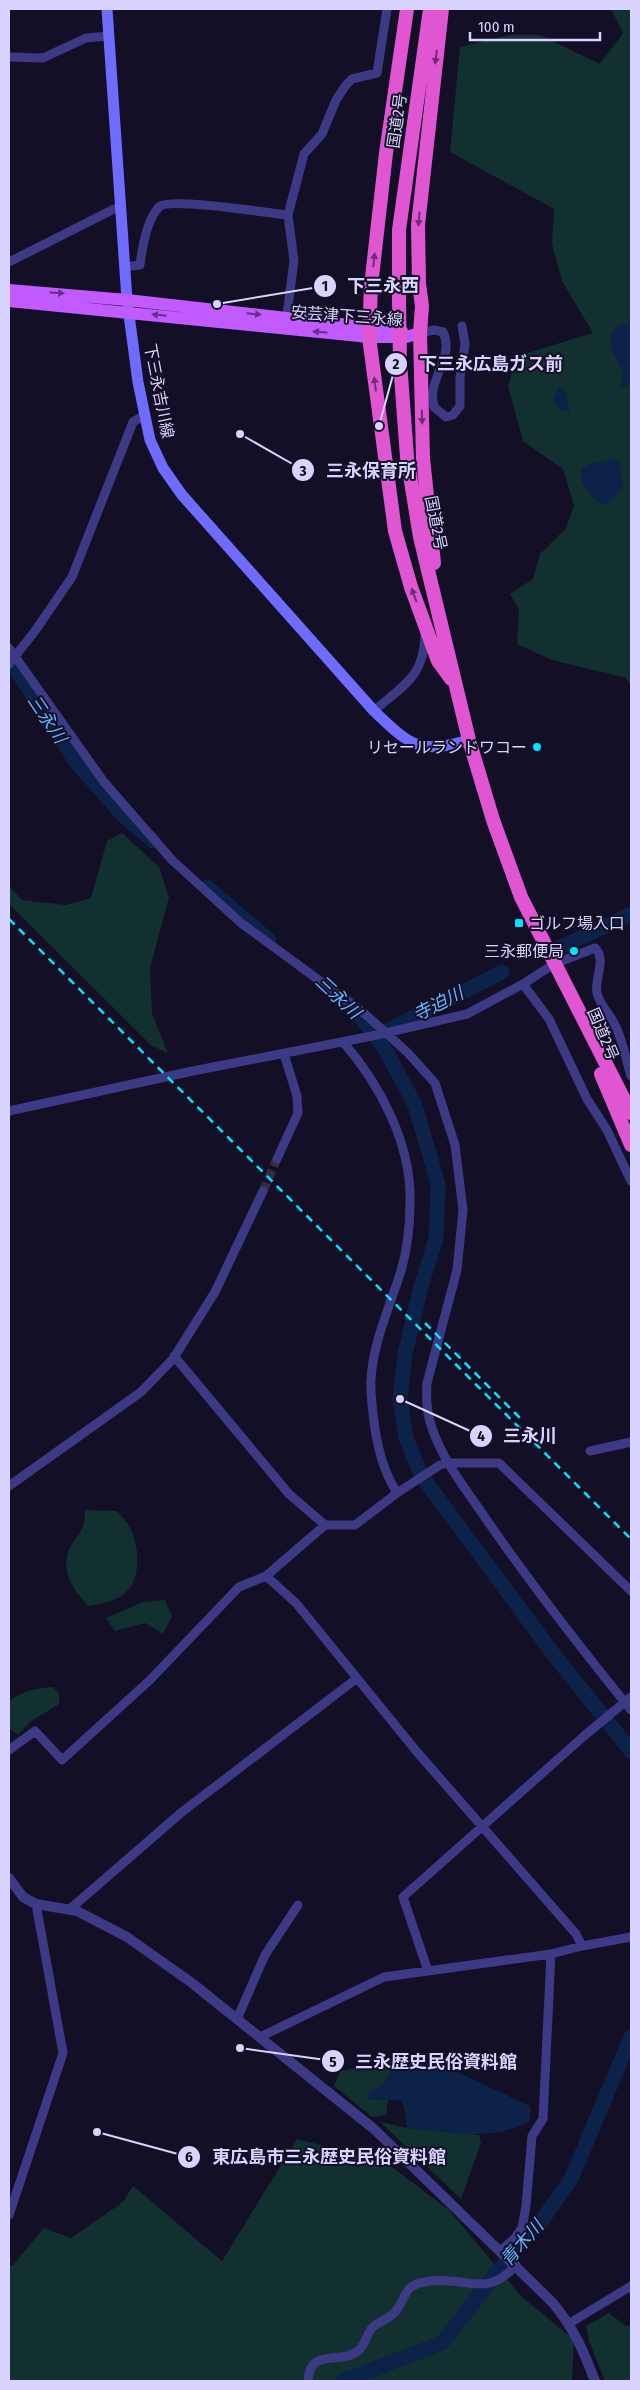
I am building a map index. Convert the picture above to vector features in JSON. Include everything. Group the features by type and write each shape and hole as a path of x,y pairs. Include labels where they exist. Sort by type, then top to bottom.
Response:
{"highway":[{"path":"407,9 386,153 371,286 369,332 395,531 438,661 456,686"},
{"name":"国道2号","path":"430,9 399,230 400,362 407,457 420,537 469,740 493,820 521,897 631,1113"},
{"path":"436,604 423,458 420,333 422,306 418,225 442,9"},
{"name":"国道2号","path":"554,964 631,1145"}],"main road":[{"name":"下三永吉川線","path":"107,9 128,306 150,440 163,468 182,496 374,711 403,738 420,746 436,749 469,740"},
{"name":"安芸津下三永線","path":"9,290 128,306 369,332 420,333"},
{"name":"安芸津下三永線","path":"9,301 128,306"}],"street":[{"path":"286,323 294,261 288,216 304,154 322,134 336,100 352,79 377,74 387,9"},
{"path":"9,57 42,58 86,38 109,36"},
{"path":"124,266 140,265 144,236 159,207 167,204 191,204 288,216"},
{"path":"9,262 114,209 121,208"},
{"path":"420,333 434,330 443,332 448,341 446,354 433,391 434,407 446,417 453,415 460,406 460,378 465,344 462,326"},
{"path":"12,660 35,631 72,577 133,422 146,415"},
{"path":"374,711 417,673 424,646 425,626"},
{"path":"9,648 12,660 104,782 172,860 242,923 365,1014 384,1034 407,1052 435,1083 455,1145 463,1210 462,1240 457,1270 426,1383 426,1397 431,1428 444,1464 512,1557 631,1710"},
{"path":"9,1111 384,1034 467,1014 523,984 554,964 595,948 599,952 601,960 596,991 599,1001 616,1027 631,1076"},
{"path":"523,984 549,1018 587,1099 607,1130 631,1181"},
{"path":"343,1042 356,1057 381,1097 404,1156 409,1188 409,1220 402,1268 378,1340 371,1380 373,1412 380,1459 400,1491"},
{"path":"277,1160 298,1113 297,1096 284,1054"},
{"path":"9,1486 141,1392 174,1356 215,1292 263,1191"},
{"path":"174,1356 290,1494 324,1525"},
{"path":"590,1451 631,1442"},
{"path":"9,1750 35,1731 62,1760 150,1680 238,1587 266,1576 324,1525 355,1525 400,1491 444,1464 499,1463 631,1591"},
{"path":"266,1576 296,1603 356,1679 576,1934 582,1946"},
{"path":"70,1909 182,1812 356,1679"},
{"path":"428,1971 403,1898 584,1736 626,1702"},
{"path":"9,1878 23,1897 36,1904 70,1909 127,1937 237,2019 374,2129 552,2302 570,2323 580,2340 595,2381"},
{"path":"9,2215 63,2053 36,1904"},
{"path":"237,2019 265,1955 298,1905"},
{"path":"260,2037 384,1977 551,1954 631,1937"},
{"path":"503,2253 522,2228 526,2206 532,2136 543,2119 551,1954"},
{"path":"308,2381 310,2369 320,2359 350,2356 358,2350 364,2344 372,2328 395,2313 405,2291 416,2283 432,2280 479,2284 494,2282 504,2278 516,2265"},
{"path":"570,2323 631,2286"}],"green space":[{"path":"611,9 631,9 631,685 626,678 552,660 517,644 519,610 510,594 533,579 540,554 566,528 574,505 563,469 523,441 508,386 517,356 593,333 562,281 552,244 554,209 450,152 460,47 510,35 540,35 600,64 623,33"},
{"path":"122,833 159,867 169,897 150,968 152,1014 168,1053 152,1046 9,904 9,886 22,900 66,905 91,898 107,841"},
{"path":"85,1510 117,1511 127,1522 131,1530 137,1552 137,1569 128,1590 120,1597 110,1601 88,1606 70,1582 66,1568 70,1547 81,1530 85,1519"},
{"path":"165,1600 172,1616 163,1634 145,1623 115,1631 106,1618 143,1602"},
{"path":"53,1687 59,1693 59,1704 30,1722 18,1735 10,1729 9,1701 30,1691"},
{"path":"395,2061 385,2084 369,2100 388,2100 386,2115 372,2117 334,2086 340,2071"},
{"path":"380,2122 407,2128 479,2135 481,2143 461,2199"},
{"path":"297,2139 384,2161 449,2210 521,2296 574,2340 572,2381 9,2381 9,2266 12,2266 44,2228 71,2238 123,2202 133,2186 222,2261"},
{"path":"609,2313 626,2326 631,2325 631,2381 605,2381 589,2341 586,2326"}],"water":[{"path":"626,323 631,326 631,383 622,388 620,386 623,373 613,352 610,338 612,332 617,327"},
{"path":"559,387 564,387 570,412 560,410 553,400"},
{"path":"619,459 623,488 606,505 597,502 582,484 581,468 596,462"},
{"path":"407,2056 444,2066 530,2106 529,2122 499,2132 484,2134 407,2128 404,2106 400,2100 369,2100 369,2093 385,2084 395,2061"}],"waterway":[{"name":"三永川","path":"9,663 17,671 76,762 123,815 153,841"},
{"name":"三永川","path":"207,887 269,940"},
{"name":"寺迫川","path":"559,948 631,914"},
{"name":"寺迫川","path":"379,1035 502,972"},
{"name":"三永川","path":"344,1000 351,1005 385,1049 415,1105 438,1184 436,1239 421,1286 405,1354 400,1399 406,1438 421,1475 554,1655 631,1751"},
{"name":"青木川","path":"343,2381 442,2343 521,2241 538,2226 571,2179 631,2037"}],"tunnel":[{"path":"263,1191 277,1159"}],"railway":[{"path":"9,919 631,1539"},
{"path":"425,1323 522,1420"}],"place":[{"name":"下三永西","path":"217,304"},
{"name":"下三永広島ガス前","path":"379,426"},
{"name":"三永保育所","path":"240,434"},
{"name":"リセールランドワコー","path":"537,747"},
{"name":"ゴルフ場入口","path":"519,923"},
{"name":"三永郵便局","path":"574,951"},
{"name":"三永川","path":"400,1399"},
{"name":"三永歴史民俗資料館","path":"240,2048"},
{"name":"東広島市三永歴史民俗資料館","path":"97,2132"}]}
